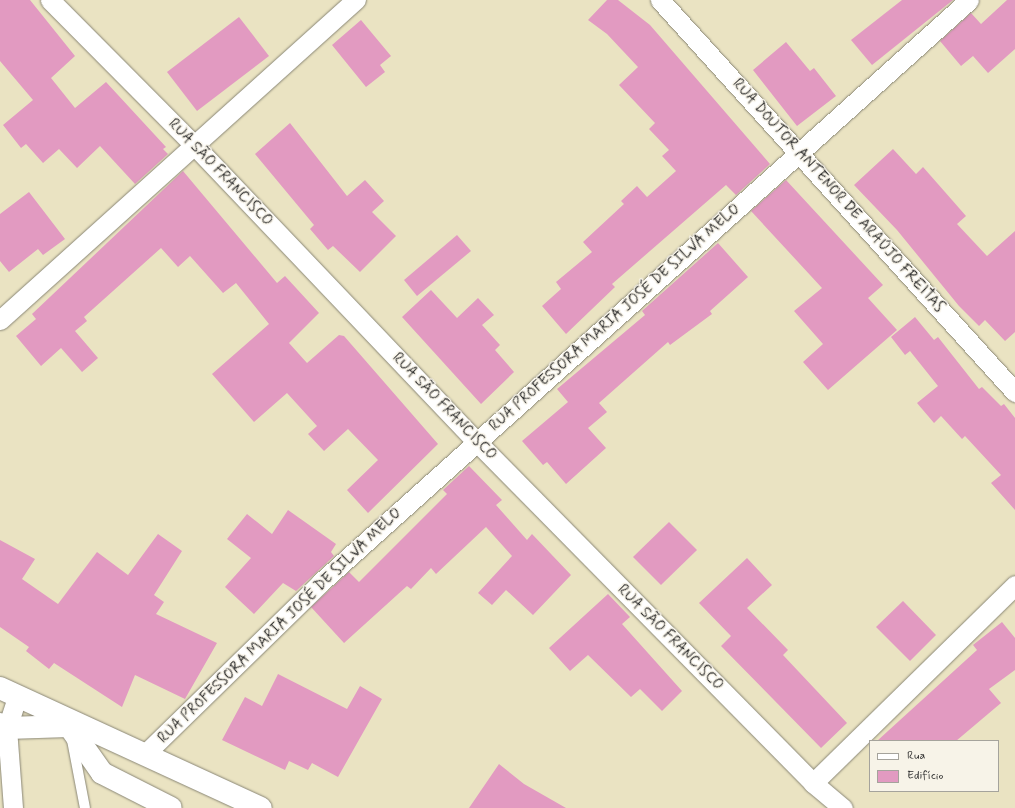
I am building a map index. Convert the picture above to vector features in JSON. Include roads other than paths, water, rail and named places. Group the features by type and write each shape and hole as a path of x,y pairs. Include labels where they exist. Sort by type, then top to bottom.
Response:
{"main road":[{"path":"9,693 261,808"},
{"path":"3,726 69,726 102,773 171,808"}],"street":[{"name":"RUA SÃO FRANCISCO","path":"50,0 193,144 477,442 813,783 843,808"},
{"path":"0,320 193,144 356,0"},
{"name":"RUA DOUTOR ANTENOR DE ARAÚJO FREITAS","path":"660,0 1015,392"},
{"name":"RUA PROFESSORA MARIA JOSÉ DE SILVA MELO","path":"144,755 320,583 969,0"},
{"path":"813,783 1015,585"},
{"path":"9,693 3,726 13,808"}],"lane":[{"path":"69,726 85,808"}]}
